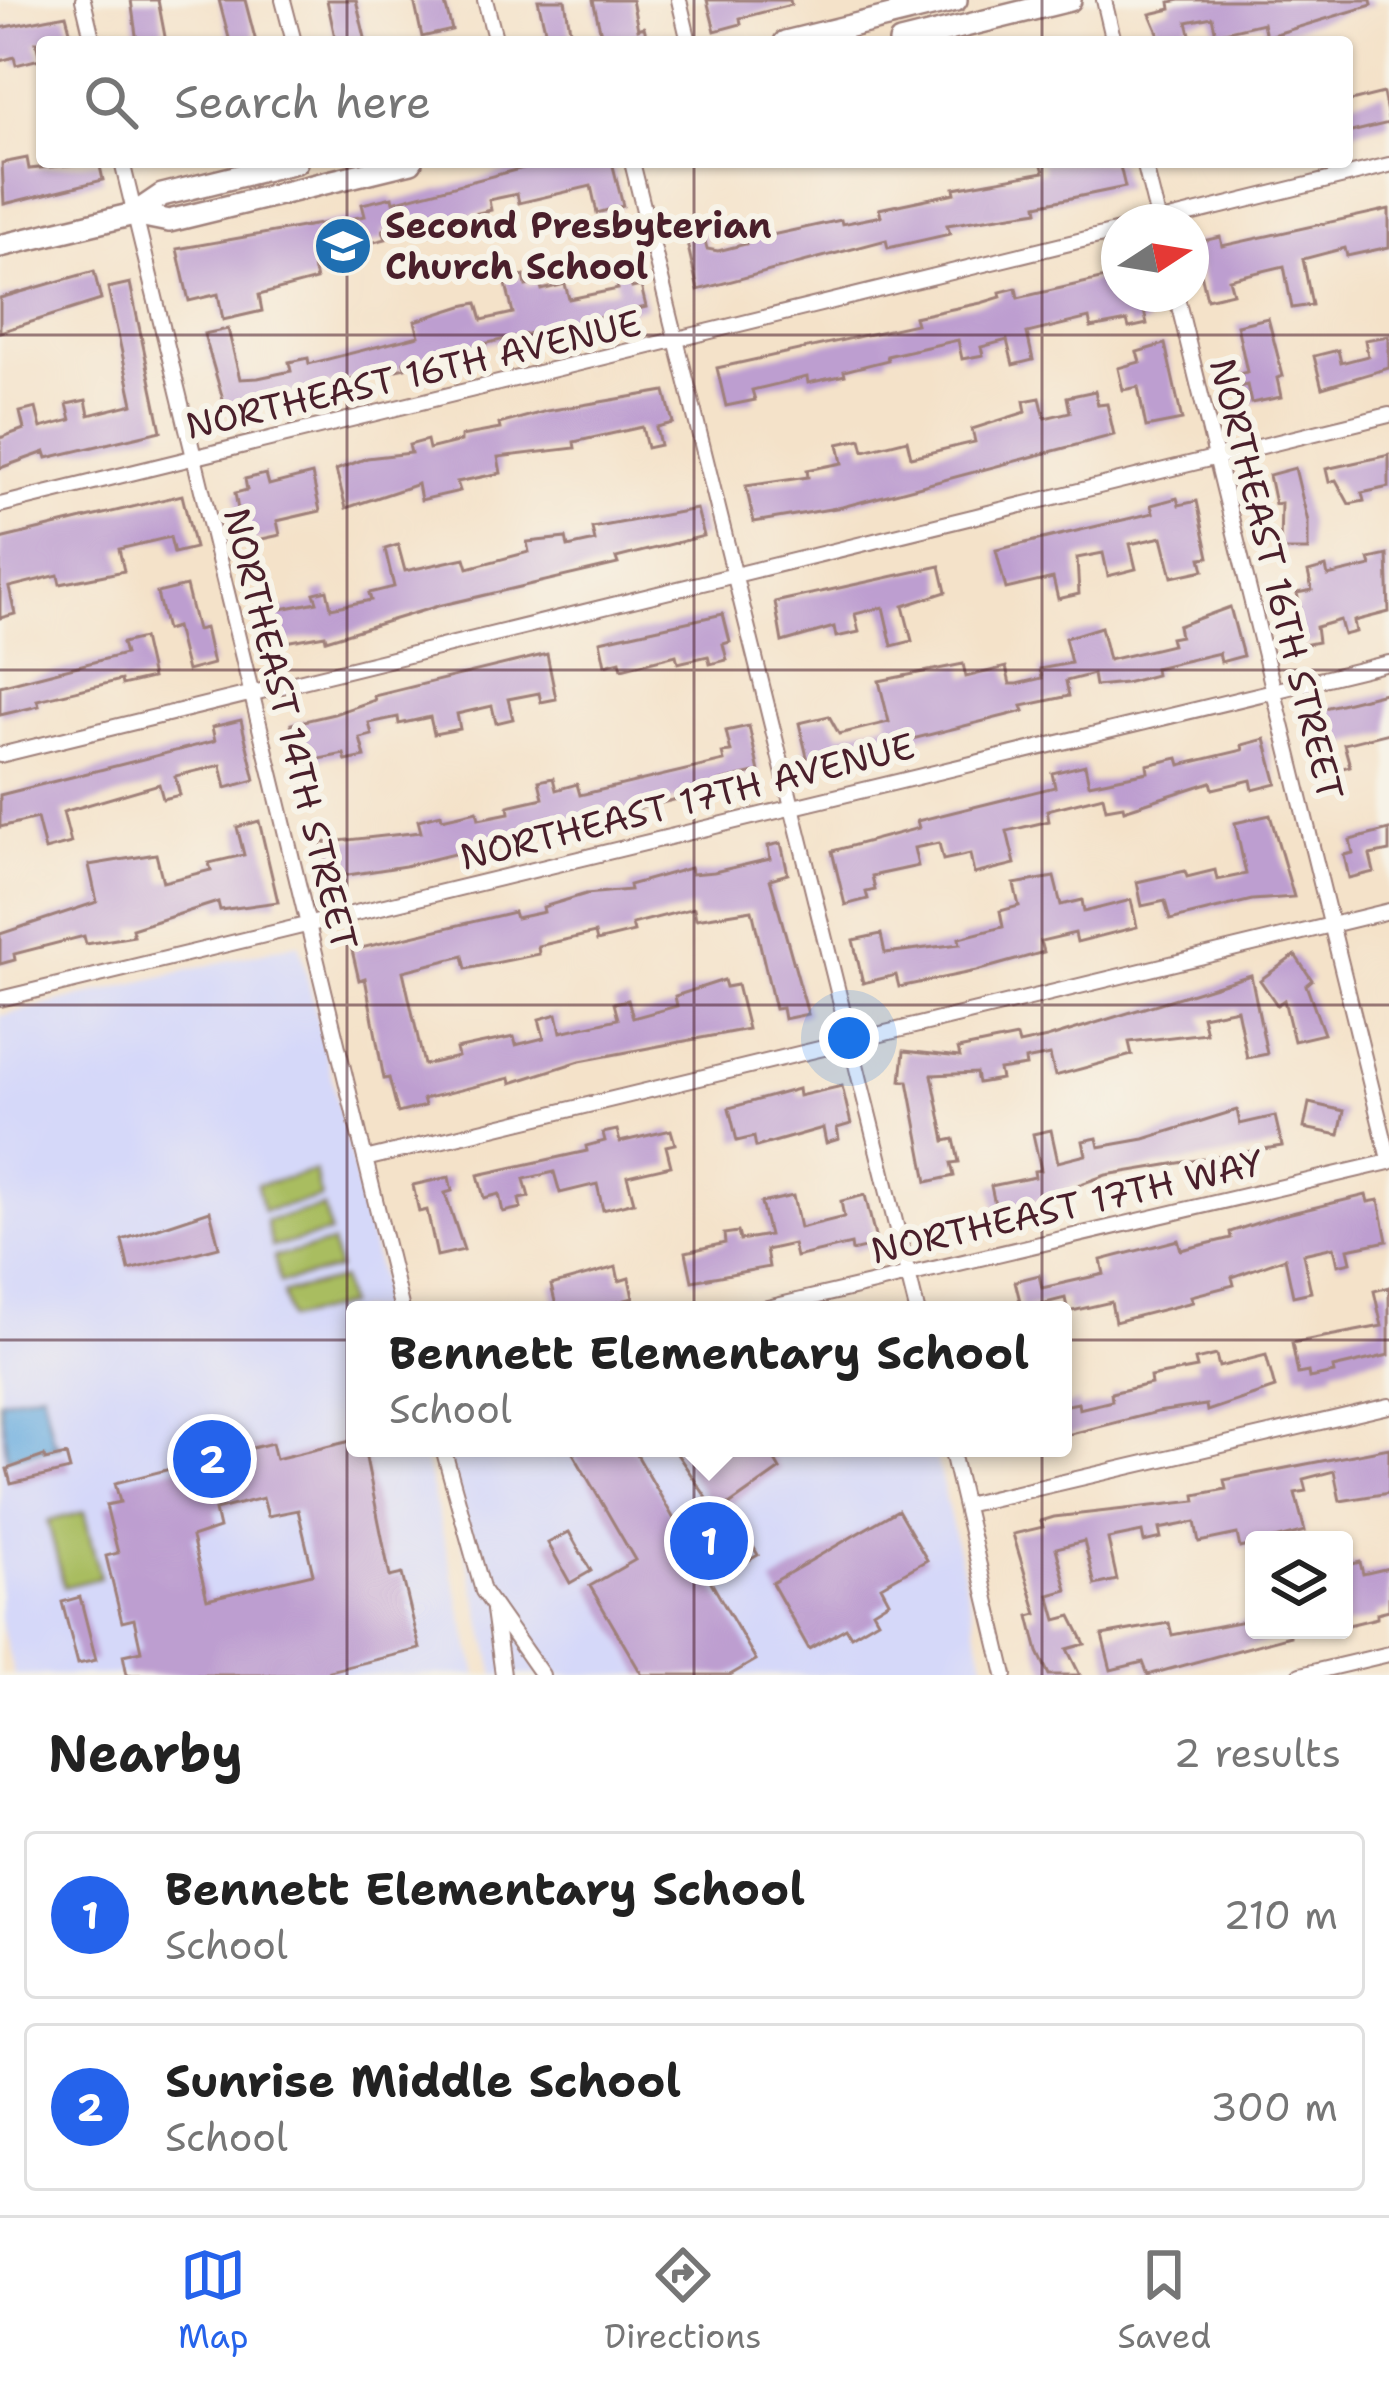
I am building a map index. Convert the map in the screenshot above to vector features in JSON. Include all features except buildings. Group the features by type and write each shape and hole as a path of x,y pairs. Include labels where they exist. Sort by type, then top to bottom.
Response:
{"street":[{"path":"83,0 92,36"},
{"path":"283,0 292,36"},
{"path":"485,0 494,36"},
{"path":"679,0 688,36"},
{"path":"809,36 956,0"},
{"path":"923,36 1070,0"},
{"path":"1104,0 1113,36"},
{"path":"1209,209 1389,165"},
{"name":"NORTHEAST 14TH STREET","path":"123,168 400,1301"},
{"path":"0,246 134,214 162,195 272,168"},
{"path":"134,214 169,221 386,168"},
{"path":"633,168 915,1301"},
{"path":"1145,168 1154,204"},
{"name":"NORTHEAST 16TH AVENUE","path":"0,505 1101,236"},
{"name":"NORTHEAST 16TH STREET","path":"1180,312 1389,1161"},
{"path":"0,755 1389,415"},
{"name":"NORTHEAST 17TH AVENUE","path":"0,999 1389,663"},
{"path":"365,1159 1389,911"},
{"name":"NORTHEAST 17TH WAY","path":"795,1301 1389,1161"},
{"path":"965,1505 1389,1406"},
{"path":"446,1457 483,1591 542,1675"},
{"path":"953,1457 1005,1675"},
{"path":"493,1605 503,1675"},
{"path":"1300,1675 1389,1654"}],"shaded area":[{"path":"299,943 386,1301 346,1301 346,1457 424,1457 477,1675 14,1675 0,1620 0,1016"},
{"path":"442,1457 936,1457 987,1675 495,1675"}],"green space":[{"path":"315,1171 321,1198 263,1211 257,1185"},
{"path":"324,1207 330,1233 272,1247 266,1221"},
{"path":"332,1243 338,1269 280,1283 274,1257"},
{"path":"341,1279 346,1305 289,1319 283,1293"},
{"path":"84,1512 100,1578 64,1587 48,1521"}],"water":[{"path":"42,1391 53,1440 60,1446 7,1458 0,1400"}],"place":[{"name":"Second Presbyterian Church School","path":"343,246"},
{"name":"Sunrise Middle School","path":"212,1459"},
{"name":"Bennett Elementary School","path":"709,1541"}]}
